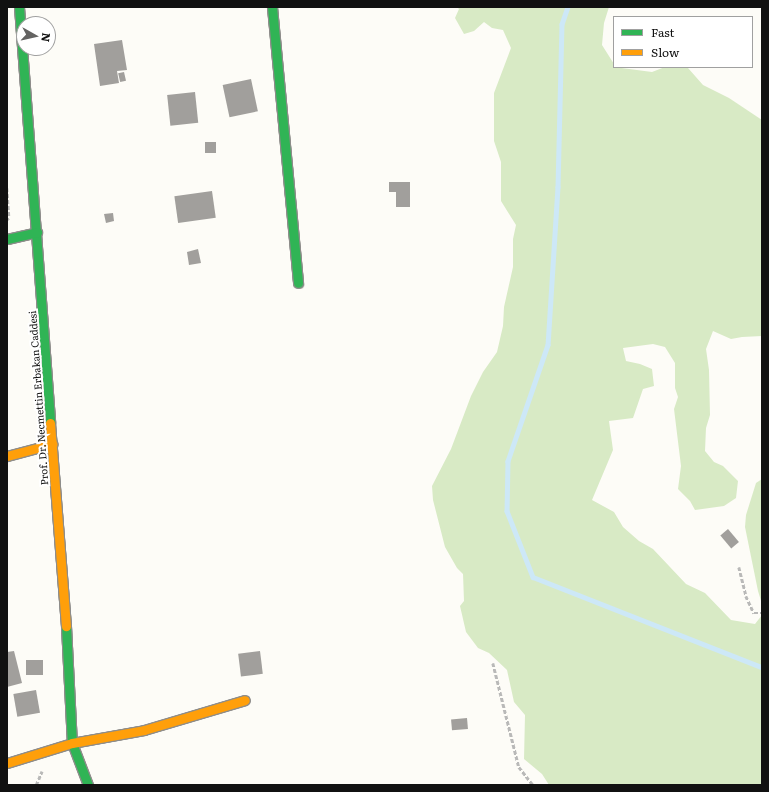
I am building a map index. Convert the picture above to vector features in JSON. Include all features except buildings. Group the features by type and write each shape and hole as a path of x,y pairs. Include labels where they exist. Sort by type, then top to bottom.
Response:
{"street":[{"name":"Prof. Dr. Necmettin Erbakan Caddesi","path":"19,7 69,667 72,743 88,785"},
{"path":"272,7 298,283"},
{"path":"7,239 37,232"},
{"path":"7,456 52,444"},
{"path":"7,763 72,743 144,730 245,700"}],"path":[{"path":"7,188 9,218 7,221"},
{"path":"738,567 746,596 754,613 762,614"},
{"path":"493,663 519,767 534,785"}],"green space":[{"path":"457,7 609,7 604,23 602,45 613,62 613,68 652,72 662,68 688,68 703,85 729,98 762,120 762,336 731,339 713,331 706,349 709,370 710,415 706,428 705,451 714,462 723,466 738,481 736,498 724,506 695,510 690,501 678,489 681,466 674,409 678,397 675,388 675,363 665,347 653,344 623,348 626,361 640,364 652,369 654,386 643,389 633,418 609,421 613,450 592,500 614,512 623,527 639,541 653,549 686,584 705,593 731,620 755,624 762,615 762,785 549,785 542,774 524,759 525,715 514,702 507,670 489,653 478,648 466,632 460,606 464,601 463,574 457,568 445,547 433,500 432,486 451,449 471,396 483,372 497,352 503,326 504,307 513,267 513,239 516,225 501,201 501,162 494,141 494,93 511,48 503,30 492,28 484,22 474,31 464,34 455,18 459,9"},
{"path":"762,479 762,604 745,527 746,515 756,483"}],"waterway":[{"path":"568,7 562,24 558,187 548,345 508,461 507,511 533,577 762,667"}],"traffic: fast":[{"path":"19,7 50,423"},
{"path":"272,7 298,283"},
{"path":"7,239 37,232"},
{"path":"66,626 72,743 88,785"}],"traffic: slow":[{"path":"50,423 66,626"},
{"path":"7,456 52,444"},
{"path":"7,763 72,743 144,730 245,700"}]}
